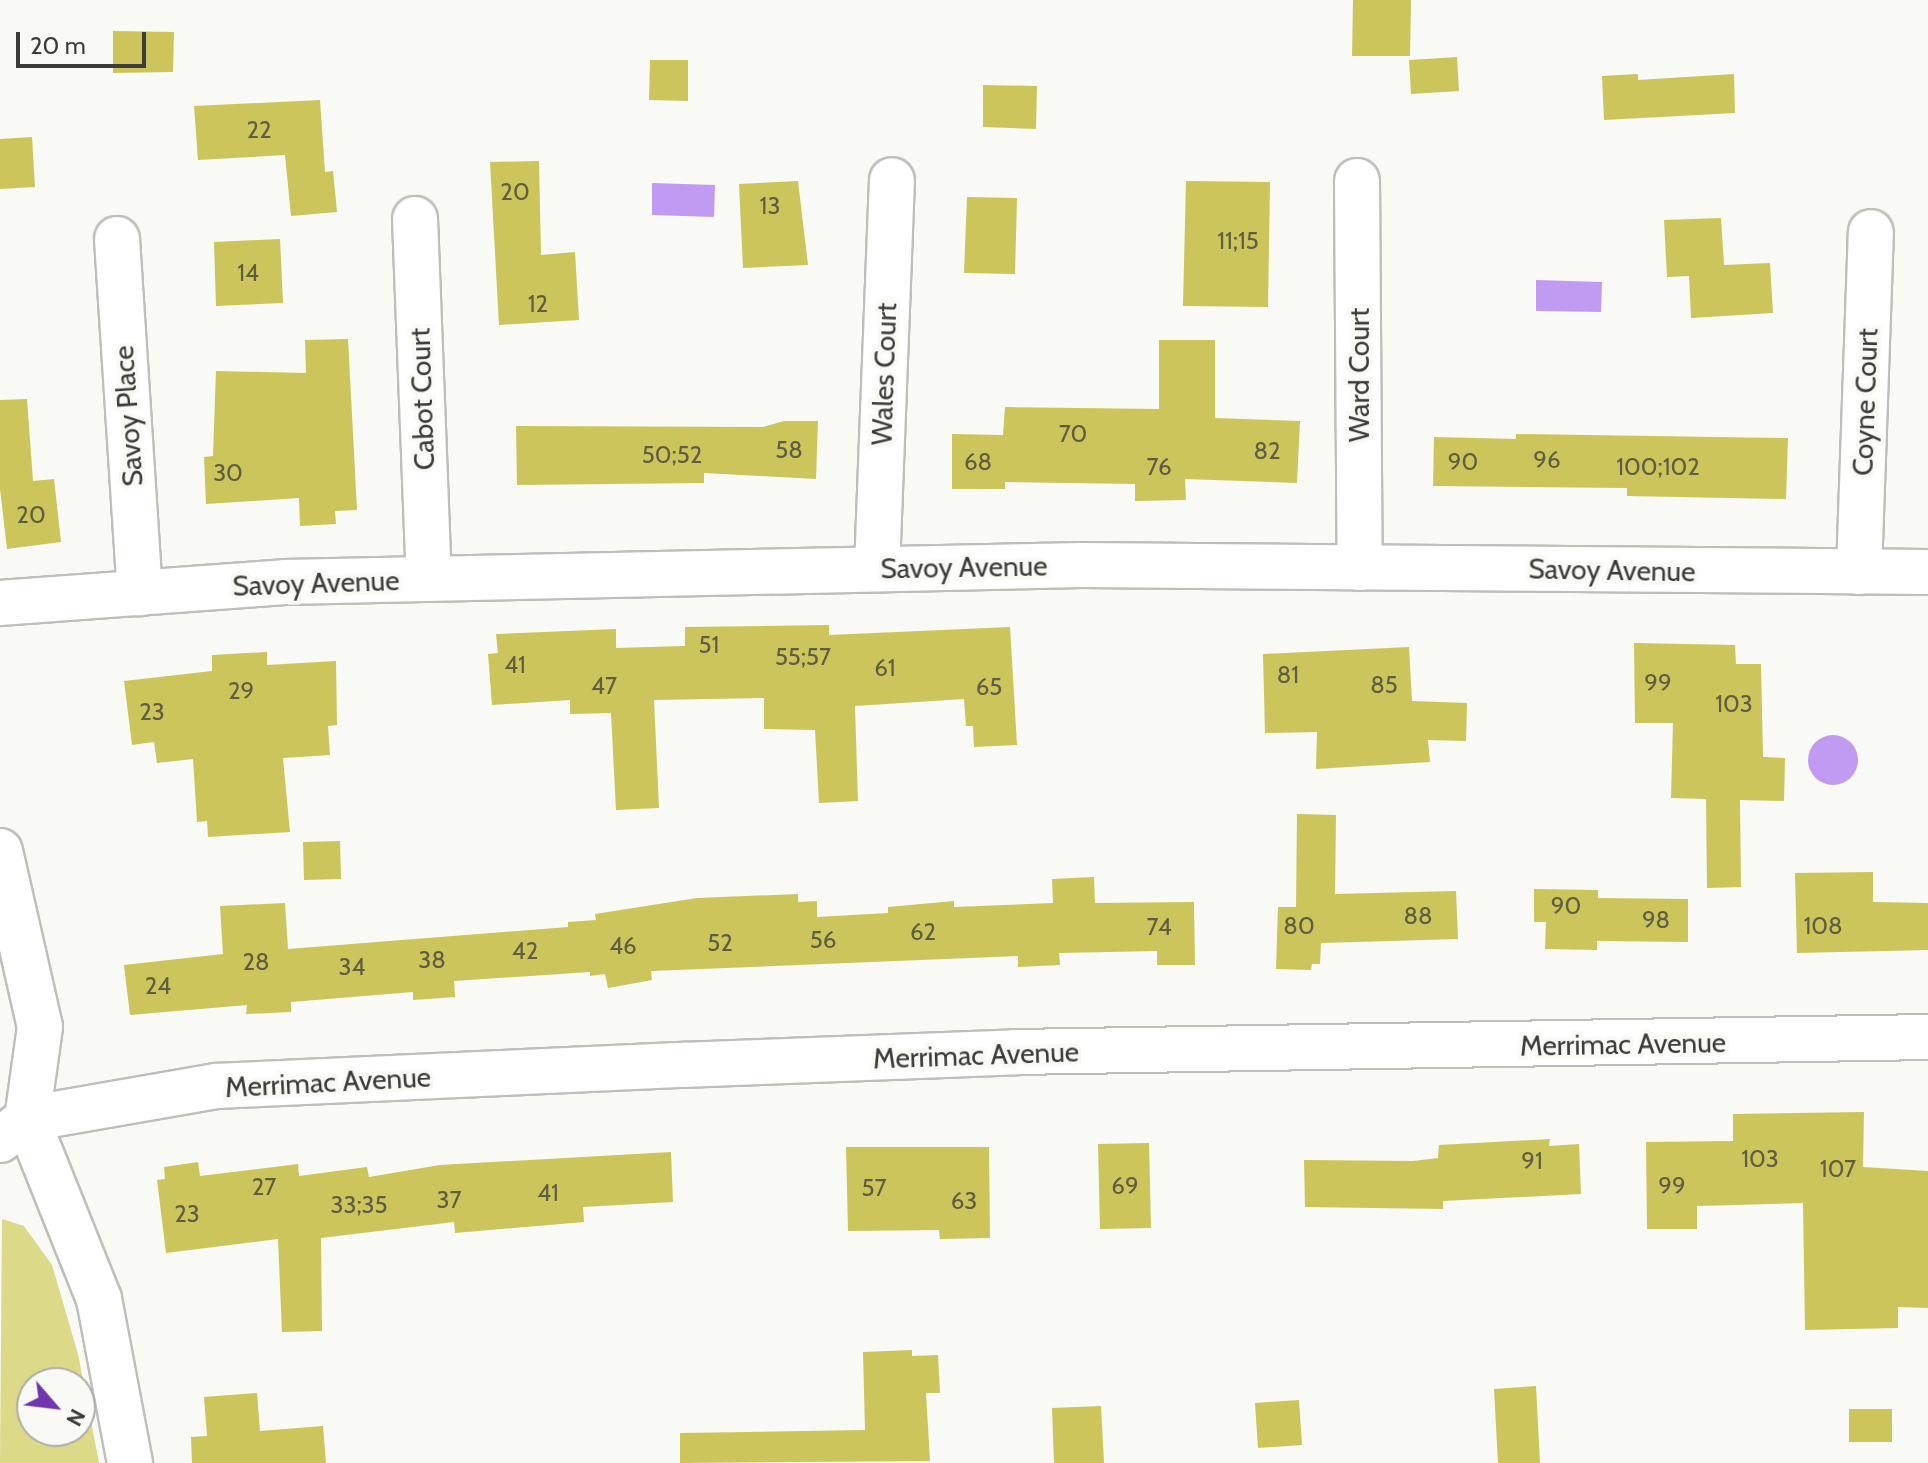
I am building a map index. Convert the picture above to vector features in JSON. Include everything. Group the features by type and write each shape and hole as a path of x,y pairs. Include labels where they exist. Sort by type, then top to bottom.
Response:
{"street":[{"name":"Wales Court","path":"877,569 892,180"},
{"name":"Ward Court","path":"1357,181 1360,568"},
{"name":"Cabot Court","path":"415,219 429,579"},
{"name":"Coyne Court","path":"1859,572 1871,232"},
{"name":"Savoy Place","path":"117,239 140,593"},
{"name":"Savoy Avenue","path":"0,603 429,579 877,569 1928,572"},
{"path":"0,851 40,1027 13,1129 99,1299 130,1463"},
{"name":"Merrimac Avenue","path":"13,1129 216,1086 1015,1052 1928,1037"}],"shaded area":[{"path":"652,183 715,185 714,217 652,215"},
{"path":"1536,280 1602,282 1601,312 1536,311"},
{"path":"1833,735 1850,743 1858,760 1850,777 1833,785 1816,777 1808,760 1816,743"},
{"path":"2,1219 24,1226 52,1265 81,1367 16,1367 16,1447 96,1447 99,1463 0,1463"}],"building":[{"path":"1353,0 1411,0 1410,56 1352,56"},
{"path":"113,31 174,32 173,72 113,73"},
{"path":"1457,57 1459,91 1411,94 1409,60"},
{"path":"650,60 688,60 688,101 649,100"},
{"path":"1638,74 1638,80 1734,74 1735,113 1604,120 1602,76"},
{"path":"983,85 1037,86 1036,129 983,127"},
{"path":"320,100 325,172 333,171 337,212 291,216 285,155 198,160 194,106"},
{"path":"32,137 35,187 0,189 0,139"},
{"path":"539,161 541,255 575,252 579,320 499,325 490,162"},
{"path":"798,181 808,265 743,268 739,184"},
{"path":"1186,181 1270,182 1268,307 1183,306"},
{"path":"967,197 1017,198 1015,274 964,273"},
{"path":"1721,218 1724,265 1770,263 1773,313 1691,318 1689,276 1667,277 1664,220"},
{"path":"280,239 283,303 216,306 214,242"},
{"path":"348,339 357,510 335,511 336,524 300,526 299,498 206,504 204,457 213,456 216,371 306,373 305,340"},
{"path":"1159,340 1215,340 1215,418 1300,421 1297,483 1185,479 1186,500 1135,501 1135,484 1005,482 1005,489 952,489 952,434 1003,435 1005,407 1159,409"},
{"path":"27,399 33,481 54,479 61,542 7,549 0,489 0,400"},
{"path":"784,421 818,421 816,479 704,473 704,483 517,485 516,426 763,427"},
{"path":"1516,434 1788,438 1786,499 1627,496 1627,488 1433,486 1434,437 1516,439"},
{"path":"829,625 829,635 1010,627 1017,745 974,747 973,726 966,726 964,699 855,706 858,801 819,803 815,730 764,729 764,698 654,700 659,808 616,810 611,713 570,714 570,700 492,705 488,654 498,653 496,634 616,629 616,648 685,646 685,627"},
{"path":"1634,643 1735,645 1736,664 1761,664 1763,757 1785,758 1784,801 1740,800 1741,887 1707,888 1706,799 1671,798 1673,723 1635,723"},
{"path":"1409,647 1412,701 1467,703 1466,741 1428,740 1430,762 1316,769 1317,732 1265,733 1263,654"},
{"path":"267,652 267,665 336,661 337,725 328,726 330,755 283,758 290,832 208,837 207,821 197,822 193,759 157,763 154,742 132,745 124,681 212,671 212,655"},
{"path":"1297,814 1336,815 1335,894 1456,891 1458,939 1321,943 1320,964 1312,964 1311,970 1276,969 1278,907 1296,907"},
{"path":"340,841 341,879 304,880 303,842"},
{"path":"1873,872 1873,902 1928,903 1928,950 1797,953 1795,873"},
{"path":"1094,877 1095,903 1194,902 1195,965 1157,965 1157,951 1059,953 1060,965 1018,967 1018,956 651,971 652,980 608,988 605,974 590,976 590,972 454,981 455,997 413,1000 413,992 291,1002 291,1012 246,1014 247,1005 130,1015 124,965 223,954 220,906 285,903 288,949 568,927 568,922 596,920 595,914 697,898 798,894 798,902 817,901 817,917 888,913 888,907 954,901 954,907 1053,903 1052,879"},
{"path":"1534,889 1598,890 1598,898 1688,899 1688,942 1597,941 1597,950 1545,949 1546,922 1534,922"},
{"path":"1864,1112 1863,1167 1928,1171 1928,1308 1898,1307 1898,1328 1805,1330 1803,1203 1697,1206 1697,1229 1647,1229 1646,1142 1733,1141 1733,1114"},
{"path":"1550,1139 1549,1146 1579,1144 1581,1194 1443,1201 1443,1209 1305,1207 1304,1160 1413,1161 1438,1158 1439,1145"},
{"path":"1149,1143 1151,1228 1100,1229 1098,1144"},
{"path":"846,1147 989,1147 990,1238 940,1239 939,1230 848,1231"},
{"path":"671,1152 673,1202 583,1207 584,1222 455,1233 454,1222 321,1238 322,1331 282,1332 278,1239 166,1253 157,1180 165,1179 164,1167 198,1162 200,1176 298,1164 299,1176 367,1167 369,1177 440,1165"},
{"path":"912,1350 912,1356 938,1355 940,1393 926,1393 930,1461 680,1463 680,1433 865,1430 863,1352"},
{"path":"1536,1386 1540,1463 1498,1463 1494,1389"},
{"path":"257,1393 260,1431 323,1426 326,1463 192,1463 191,1437 207,1436 204,1397"},
{"path":"1299,1400 1302,1445 1258,1448 1255,1403"},
{"path":"1101,1406 1104,1463 1054,1463 1052,1408"},
{"path":"1849,1409 1892,1409 1892,1442 1849,1442"}]}
